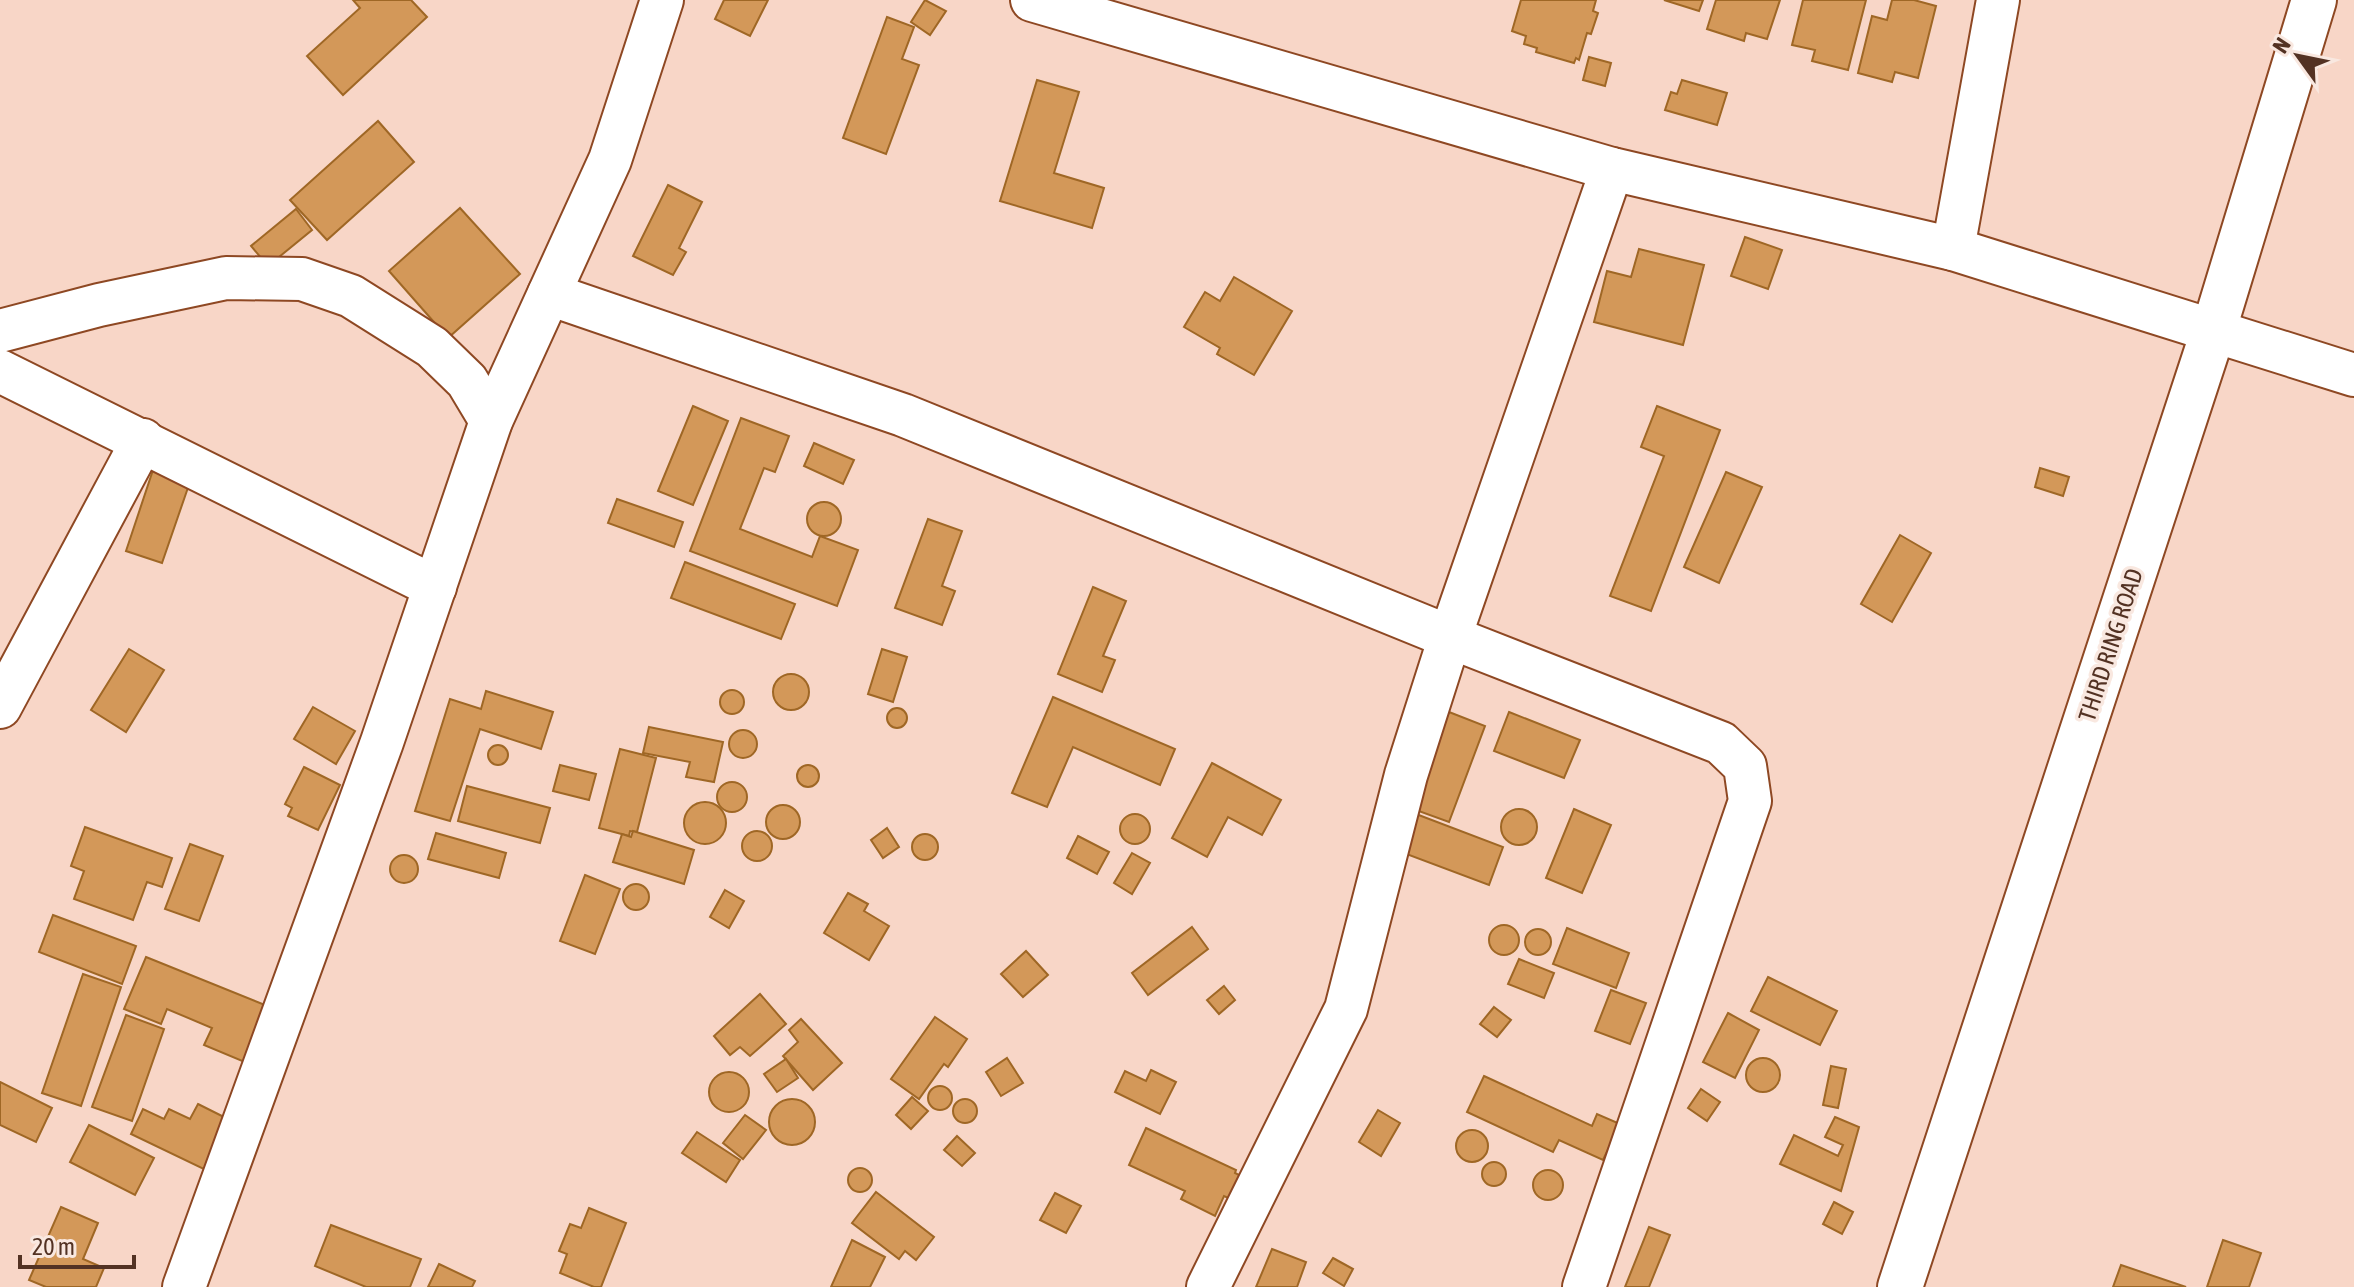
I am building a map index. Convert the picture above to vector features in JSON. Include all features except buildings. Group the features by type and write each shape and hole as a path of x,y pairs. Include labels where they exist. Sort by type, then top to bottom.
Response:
{"street":[{"path":"184,1287 382,742 491,421 610,160 662,0"},
{"path":"1953,249 1998,0"},
{"name":"THIRD RING ROAD","path":"1900,1287 2214,329 2314,0"},
{"path":"1038,1 1612,169 1953,249 2354,375"},
{"path":"1208,1287 1346,1009 1406,775 1450,637 1612,169"},
{"path":"0,331 99,305 226,278 302,279 351,296 432,347 467,381 491,421"},
{"path":"549,294 903,415 1450,637 1721,743 1745,766 1750,801 1584,1287"},
{"path":"0,371 435,587"},
{"path":"0,707 143,440"}]}
